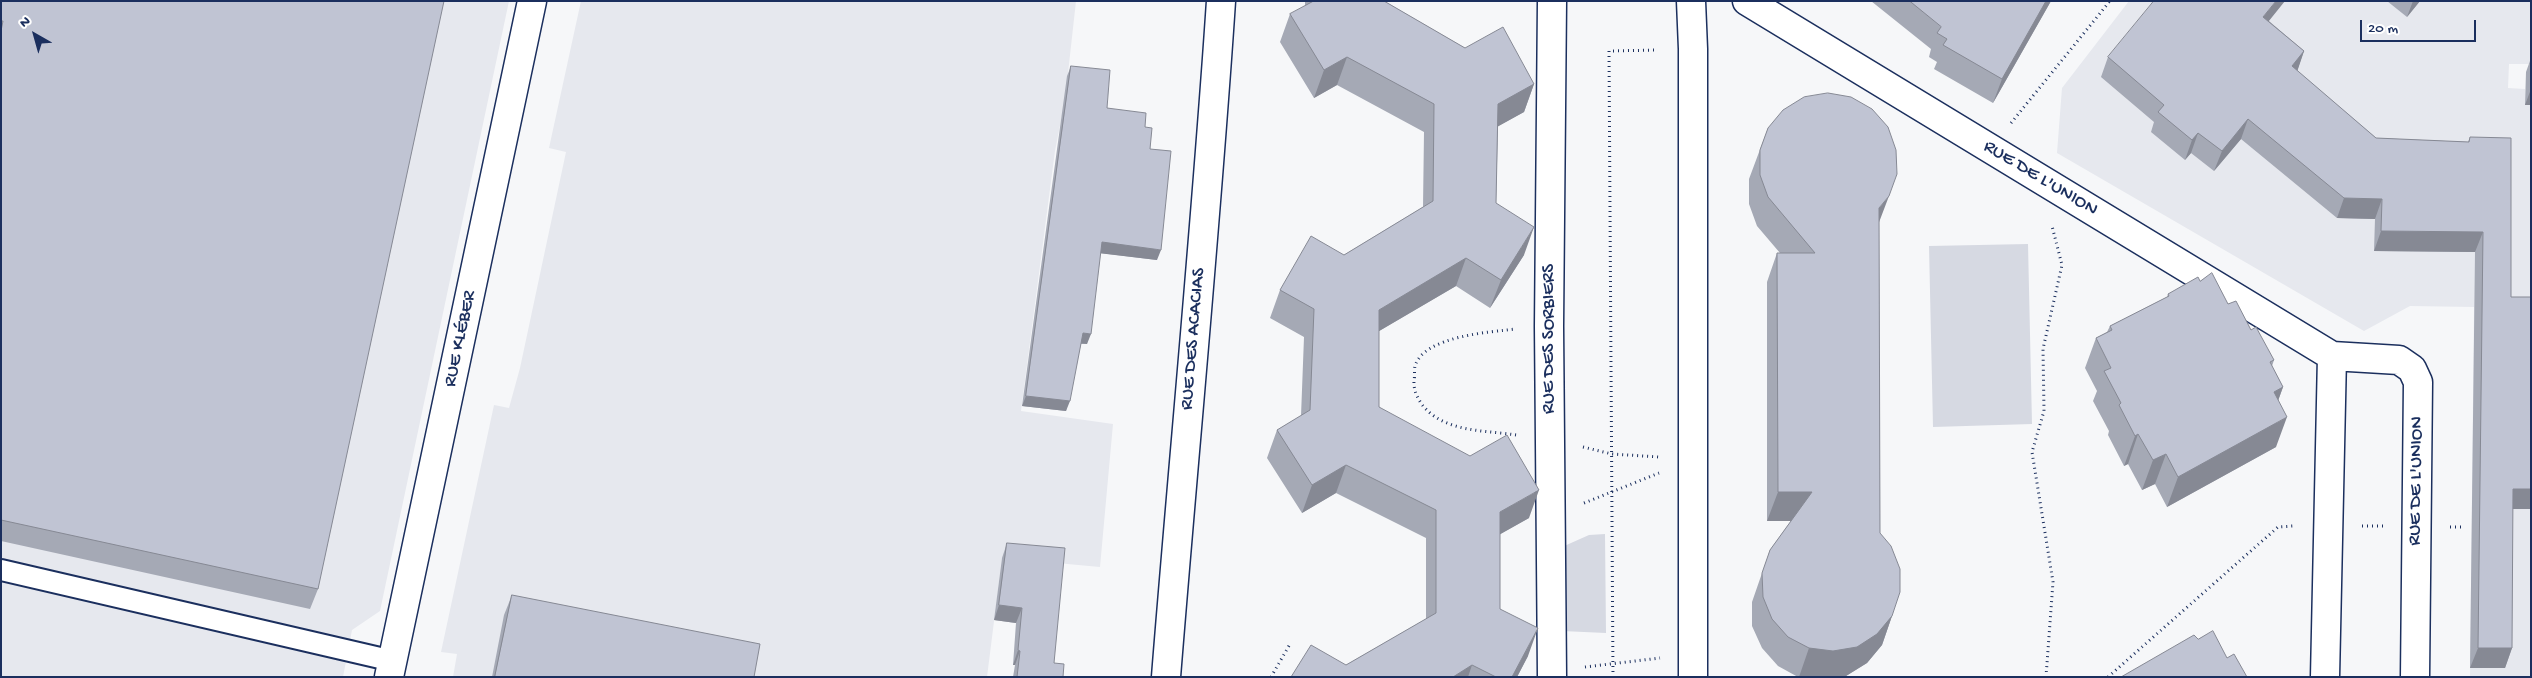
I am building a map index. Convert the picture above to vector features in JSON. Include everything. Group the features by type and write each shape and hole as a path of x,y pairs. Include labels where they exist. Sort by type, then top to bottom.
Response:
{"street":[{"name":"RUE KLÉBER","path":"391,669 532,1"},
{"name":"RUE DES ACACIAS","path":"1166,677 1211,150 1221,1"},
{"name":"RUE DES SORBIERS","path":"1552,1 1549,326 1552,673"},
{"path":"1691,1 1693,49 1693,666"},
{"name":"RUE DE L'UNION","path":"1748,1 2332,356 2398,360 2412,369 2418,382 2415,677"},
{"path":"2325,677 2332,356"}],"lane":[{"path":"1,570 391,669"}],"path":[{"path":"1990,148 2110,1"},
{"path":"1613,677 1609,51 1693,49"},
{"path":"2040,179 2062,265 2043,349 2044,411 2032,452 2053,582 2046,677"},
{"path":"1549,326 1453,339 1428,350 1416,364 1414,386 1419,402 1437,418 1457,427 1551,439 1612,454 1693,459"},
{"path":"1550,517 1693,459"},
{"path":"2108,677 2278,527 2328,525 2461,527"},
{"path":"1271,677 1290,644"},
{"path":"1552,673 1613,664 1693,666"}],"shaded area":[{"path":"1,1 509,1 380,611 352,630 343,677 1,677"},
{"path":"581,1 1076,1 1065,100 1055,151 1021,411 1113,424 1100,567 1002,558 987,677 453,677 457,654 441,652 494,405 509,408 520,368 566,152 549,148"},
{"path":"2129,1 2531,1 2531,64 2509,64 2508,88 2525,89 2525,105 2531,105 2531,677 2470,677 2474,307 2410,306 2364,331 2057,153 2062,88"},
{"path":"2028,244 2032,424 1933,427 1929,246"},
{"path":"1605,534 1606,633 1562,631 1562,547 1589,535"}],"building":[{"path":"1,1 444,1 318,589 1,520 1,31 3,21 1,21"},
{"path":"1314,1 1384,1 1465,48 1503,27 1534,84 1498,104 1496,203 1534,227 1501,280 1466,258 1379,310 1379,407 1470,456 1507,435 1539,490 1500,512 1500,609 1538,628 1512,677 1496,677 1472,665 1453,677 1291,677 1311,645 1346,665 1436,613 1436,510 1346,465 1312,485 1277,430 1310,410 1314,309 1280,290 1311,236 1344,255 1433,201 1434,104 1347,57 1324,70 1290,14"},
{"path":"1910,1 2046,1 2002,79 1943,45 1947,39 1937,33 1941,27"},
{"path":"2154,1 2276,1 2263,17 2304,51 2292,66 2376,138 2469,142 2470,137 2511,138 2511,297 2531,297 2531,489 2513,489 2512,648 2478,648 2483,232 2381,231 2382,199 2344,198 2248,119 2222,151 2198,133 2192,140 2158,112 2164,105 2108,57"},
{"path":"1071,66 1110,70 1107,108 1146,113 1145,127 1152,128 1150,149 1171,151 1161,250 1102,242 1091,334 1083,333 1070,401 1026,396"},
{"path":"1828,93 1851,97 1872,109 1888,127 1896,150 1897,174 1889,196 1879,208 1880,533 1891,546 1900,569 1900,592 1892,616 1877,634 1857,647 1833,651 1809,648 1788,637 1772,619 1763,597 1762,573 1770,550 1812,492 1778,492 1777,253 1815,253 1768,197 1760,175 1760,150 1768,128 1783,110 1804,97"},
{"path":"2212,273 2228,304 2236,301 2251,330 2256,327 2274,360 2270,362 2283,387 2274,392 2287,417 2178,477 2166,454 2153,460 2138,434 2135,436 2119,405 2121,403 2104,371 2111,368 2096,338 2112,330 2110,326 2169,296 2168,294 2198,277 2200,281"},
{"path":"1007,543 1065,548 1054,663 1064,664 1063,677 1017,677 1022,608 999,605"},
{"path":"512,595 760,644 754,677 495,677"},
{"path":"2213,631 2227,658 2234,654 2247,677 2121,677 2194,635 2198,639"}]}
